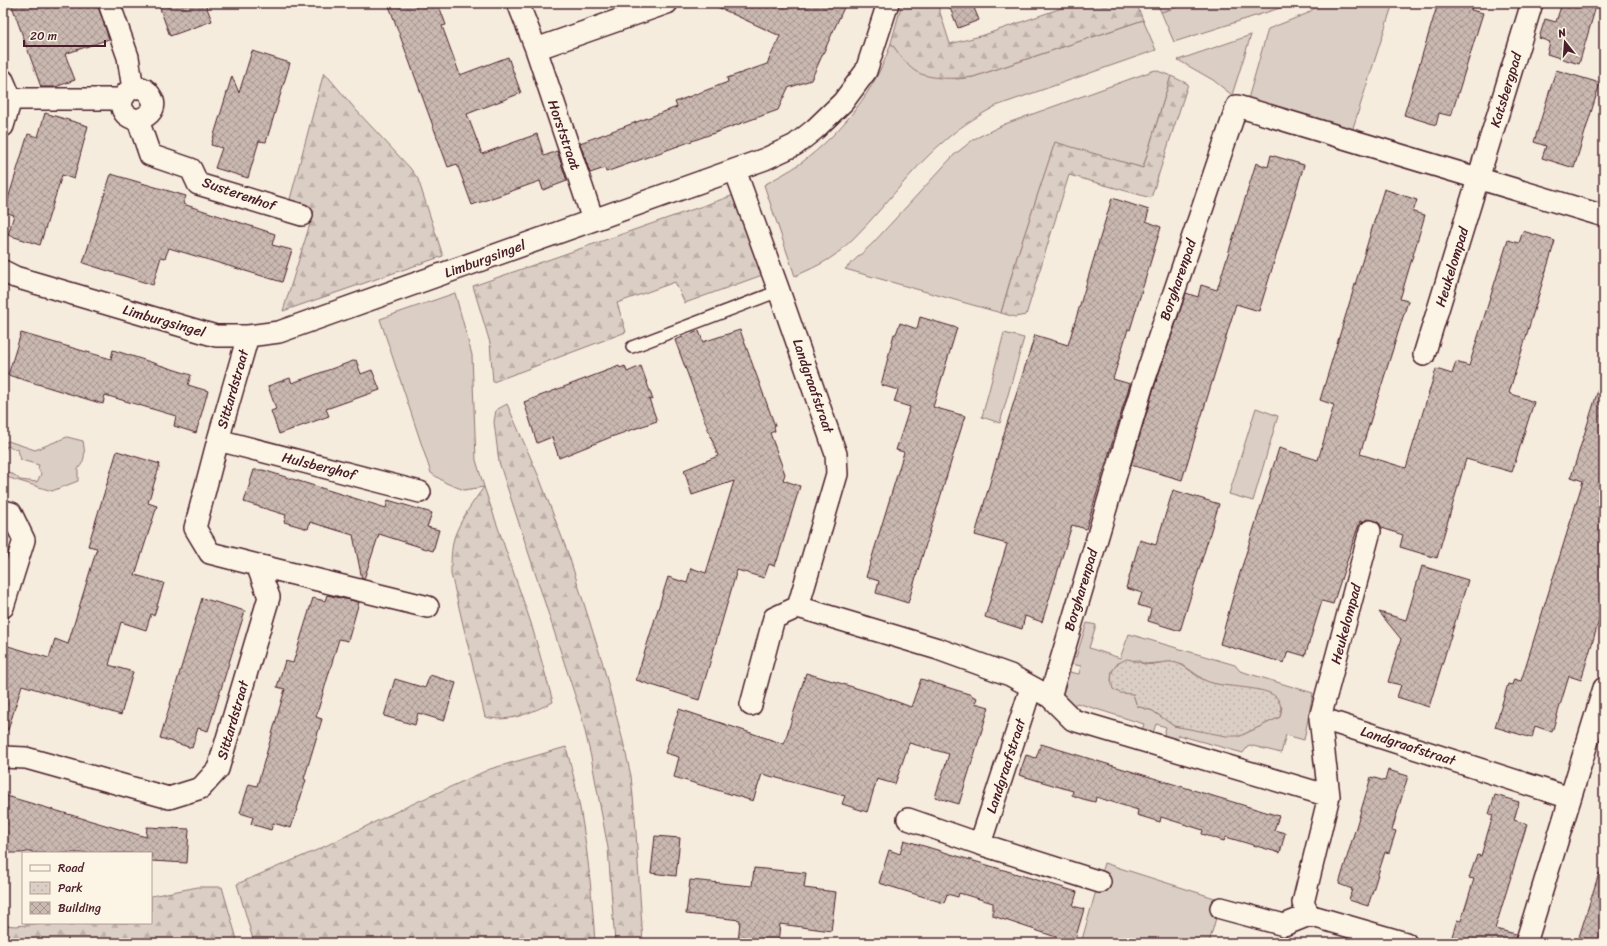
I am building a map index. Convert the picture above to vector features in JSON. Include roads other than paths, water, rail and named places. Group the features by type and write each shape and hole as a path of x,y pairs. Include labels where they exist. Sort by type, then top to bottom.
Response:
{"street":[{"path":"11,99 127,94 140,88 148,92 153,99 153,109 147,117 138,120 130,118 125,114 122,107 127,94 128,58 109,3"},
{"name":"Horststraat","path":"518,3 536,49 593,220"},
{"path":"536,49 667,3"},
{"name":"Limburgsingel","path":"3,271 15,277 216,336 248,336 279,332 735,170 765,159 795,145 815,129 843,102 866,71 888,3"},
{"name":"Katsbergpad","path":"1480,178 1531,9"},
{"path":"3,80 11,99 3,126"},
{"name":"Borgharenpad","path":"1050,698 1142,388 1237,106 1480,178"},
{"name":"Susterenhof","path":"138,120 150,155 191,169 198,184 302,215"},
{"name":"Landgraafstraat","path":"735,170 780,292 836,454 836,474 798,607"},
{"path":"1480,178 1604,216"},
{"name":"Heukelompad","path":"1424,355 1480,178"},
{"name":"Sittardstraat","path":"248,336 218,440 195,528 210,553 428,607"},
{"name":"Hulsberghof","path":"218,440 420,492"},
{"path":"3,511 11,513 24,540 3,607"},
{"name":"Heukelompad","path":"1320,718 1370,531"},
{"name":"Sittardstraat","path":"3,757 26,758 168,798 201,788 218,769 269,598 257,565"},
{"path":"751,705 774,618 798,607 938,649 1010,674 1031,688 1050,698 1073,720 1329,796"},
{"name":"Landgraafstraat","path":"980,844 1031,688"},
{"path":"1526,943 1604,688"},
{"path":"1309,915 1303,903 1329,796 1320,718"},
{"name":"Landgraafstraat","path":"1320,718 1570,798"},
{"path":"908,819 980,844 1100,882"},
{"path":"1222,908 1284,925 1309,915 1406,943"}],"lane":[{"path":"632,347 780,292"}]}
